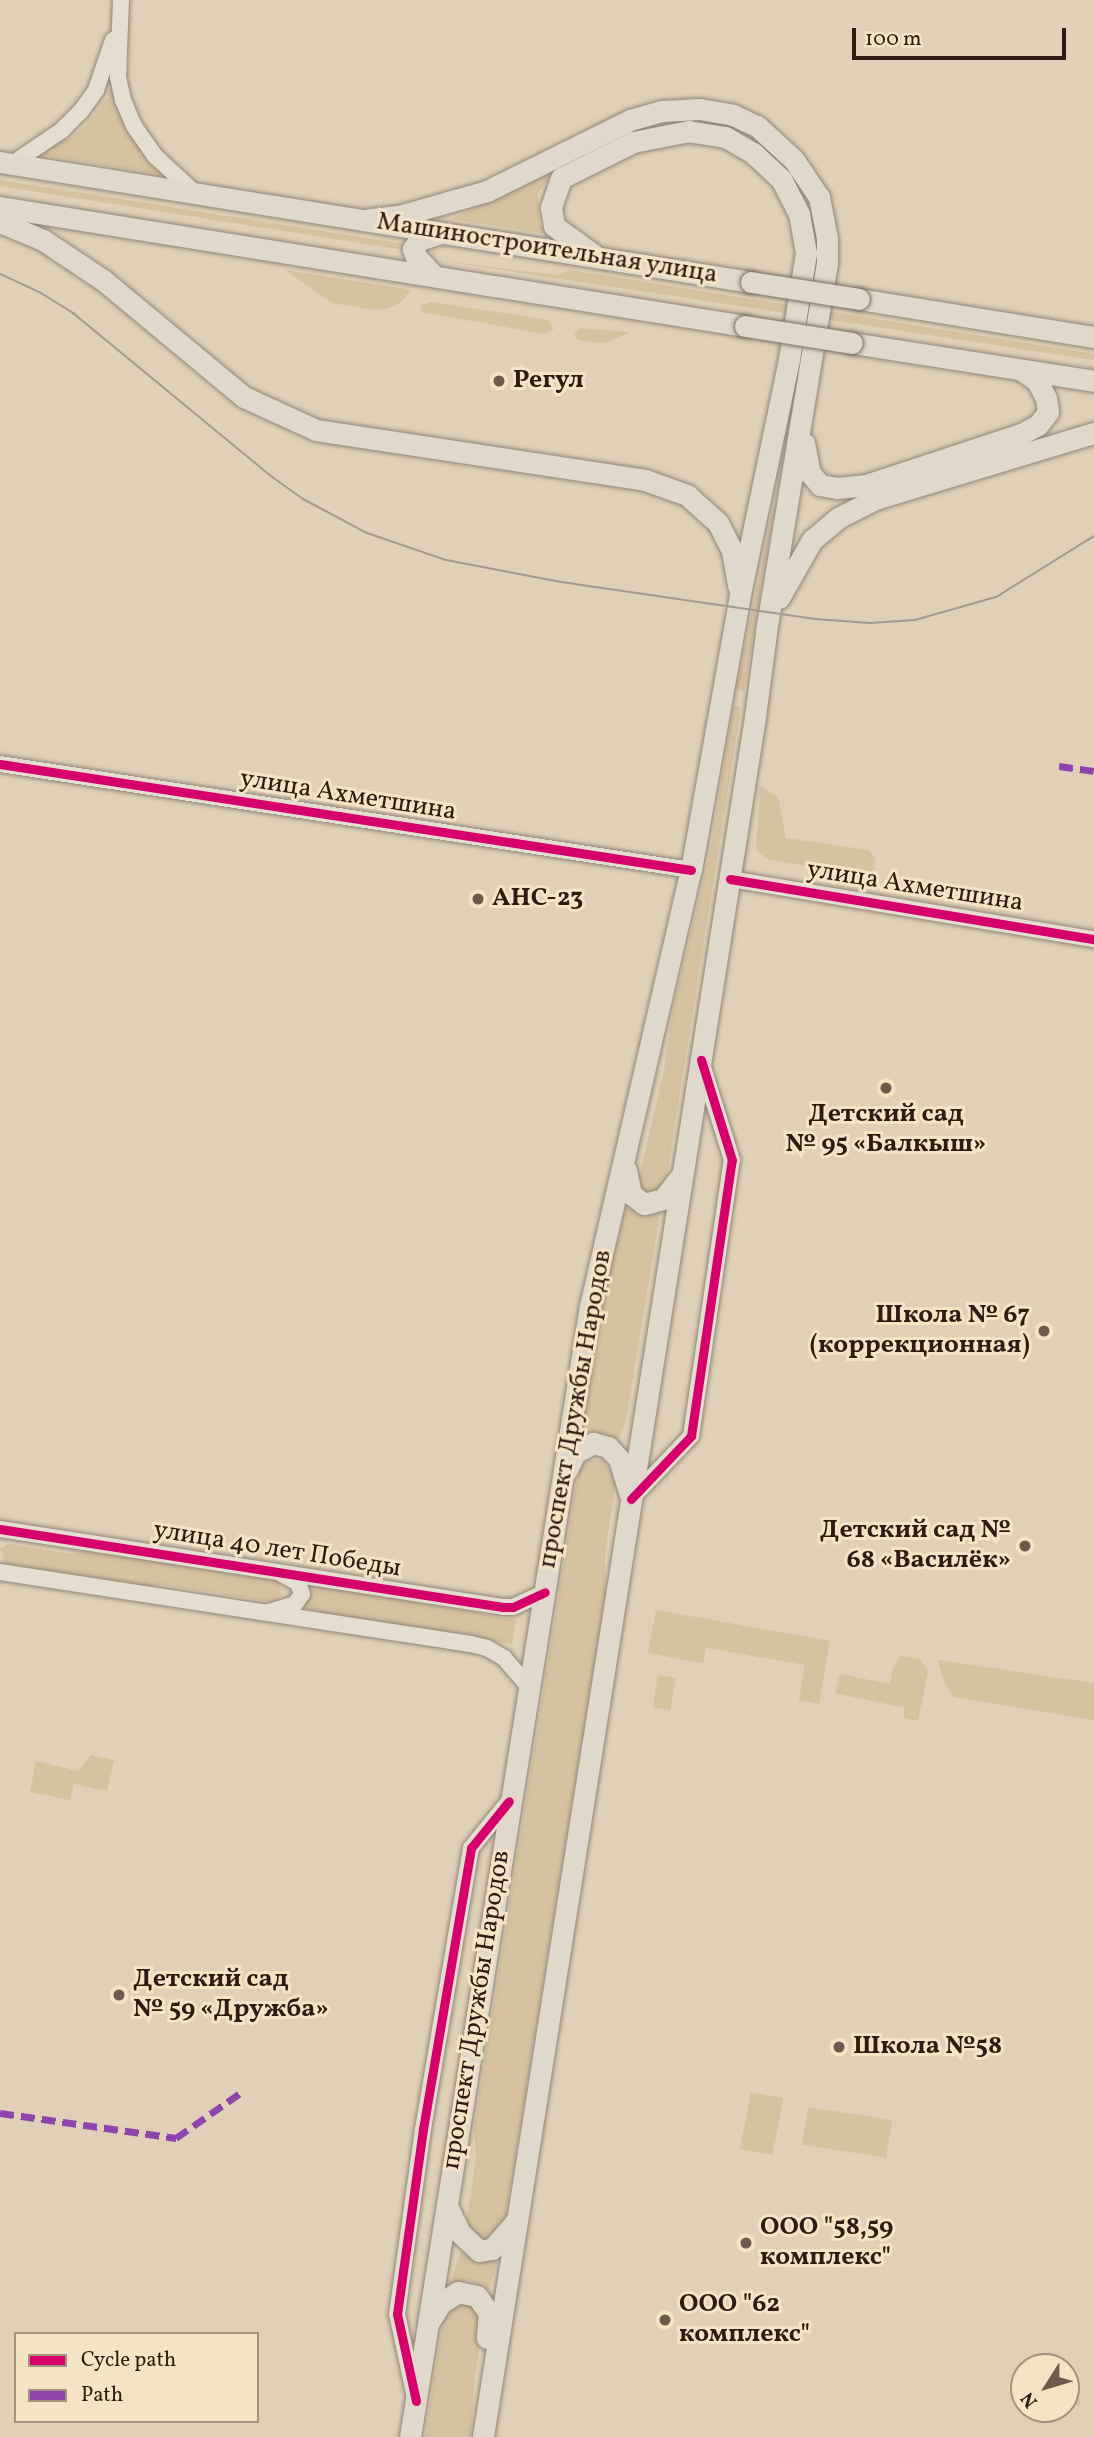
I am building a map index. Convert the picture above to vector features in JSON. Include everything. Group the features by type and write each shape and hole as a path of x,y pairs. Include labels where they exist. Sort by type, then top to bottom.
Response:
{"main road":[{"path":"364,220 413,213 487,191 630,120 662,111 700,110 733,115 757,126 794,160 819,197 827,238 827,263 802,425 766,633 730,879 483,2437"},
{"name":"проспект Дружбы Народов","path":"410,2437 509,1801 590,1306 691,870 740,594 789,359 806,253 799,214 782,180 753,153 725,138 689,131 633,142 561,178 551,207 554,226 597,257"},
{"name":"Машиностроительная улица","path":"6,163 1094,337"},
{"name":"Машиностроительная улица","path":"0,208 1094,382"},
{"path":"0,222 44,240 103,280 244,397 316,430 645,480 687,495 718,523 732,551 740,594"},
{"path":"434,276 416,257 413,249 419,240 442,233"},
{"path":"802,425 810,473 820,485 837,488 866,485 1021,434 1038,425 1048,412 1046,398 1037,381 1021,370"},
{"path":"766,633 784,586 812,540 838,518 875,499 1094,433"},
{"path":"719,709 737,697 745,701 755,717"},
{"path":"625,1164 631,1194 644,1204 663,1199 683,1174"},
{"path":"562,1479 575,1453 593,1443 608,1447 619,1459 631,1499"},
{"path":"447,2206 460,2233 479,2251 492,2249 517,2219"},
{"path":"428,2323 441,2303 458,2292 477,2296 489,2313 484,2373 488,2406"}],"street":[{"path":"121,0 118,77 134,126 155,156 195,193"},
{"path":"6,163 62,131 80,111 100,80 119,21"},
{"name":"улица Ахметшина","path":"0,764 691,870"},
{"name":"улица Ахметшина","path":"730,879 1094,939"},
{"path":"631,1499 691,1436 733,1160 701,1060"},
{"name":"улица 40 лет Победы","path":"0,1529 503,1607 513,1607 545,1592"},
{"path":"0,1540 17,1532"},
{"path":"264,1614 295,1604 302,1594 298,1583 273,1570"},
{"path":"1,1572 488,1648 514,1666 529,1687"},
{"path":"415,2401 397,2314 423,2129 471,1848 509,1801"}],"shaded area":[{"path":"115,72 165,175 35,154 72,137 85,126 108,97"},
{"path":"557,166 538,193 539,223 548,234 451,219"},
{"path":"0,180 410,245 409,251 0,186"},
{"path":"443,261 558,275 570,270 1094,354 1094,360"},
{"path":"285,270 411,290 401,302 388,308 373,310 332,303"},
{"path":"432,302 548,320 554,329 545,334 421,312 421,305"},
{"path":"580,328 630,333 603,343 578,340 574,333"},
{"path":"774,509 744,692 736,690"},
{"path":"733,707 741,708 667,1175 660,1191 647,1194 637,1186 664,1071 672,1014 711,848"},
{"path":"760,786 778,797 786,838 868,850 876,858 873,872 862,876 767,859 756,850"},
{"path":"626,1207 645,1216 660,1213 626,1421 615,1446 576,1441 599,1315"},
{"path":"588,1460 604,1460 616,1480 605,1554 606,1590 504,2227 493,2238 478,2239 468,2229 467,2219 476,2158 474,2129 579,1468"},
{"path":"8,1544 70,1554 89,1551 275,1580 280,1583 281,1594 272,1602 163,1585 133,1586 6,1565 0,1549"},
{"path":"305,1583 516,1620 512,1644 332,1617 302,1606"},
{"path":"656,1610 830,1641 819,1704 799,1700 805,1665 706,1648 703,1663 648,1653"},
{"path":"901,1656 920,1659 928,1672 918,1721 903,1718 905,1708 835,1693 840,1674 890,1684 893,1668"},
{"path":"938,1660 1094,1683 1094,1720 953,1697 943,1680"},
{"path":"658,1675 676,1678 671,1710 653,1708"},
{"path":"91,1755 114,1760 107,1791 74,1784 70,1800 30,1792 36,1761 78,1771"},
{"path":"751,2092 783,2098 772,2155 740,2149"},
{"path":"808,2107 892,2120 886,2158 802,2145"},
{"path":"461,2251 473,2257 499,2255 489,2290 469,2280 449,2285"},
{"path":"462,2302 476,2306 483,2327 475,2375 471,2437 425,2437 443,2322 448,2310"}],"tram line":[{"path":"0,274 41,293 73,313 268,474 303,499 367,533 446,560 561,582 815,619 870,623 915,620 996,597 1094,536"}],"marked path":[{"path":"1059,766 1094,771"},
{"path":"0,2113 176,2138 242,2092"}],"cycle path":[{"path":"0,764 691,870"},
{"path":"730,879 1094,939"},
{"path":"631,1499 691,1436 732,1160 701,1060"},
{"path":"0,1529 503,1607 513,1607 545,1592"},
{"path":"416,2401 397,2314 423,2129 471,1848 509,1801"}],"place":[{"name":"Регул","path":"499,381"},
{"name":"АНС-23","path":"478,899"},
{"name":"Детский сад № 95 «Балкыш»","path":"886,1088"},
{"name":"Школа № 67 (коррекционная)","path":"1044,1331"},
{"name":"Детский сад № 68 «Василёк»","path":"1025,1546"},
{"name":"Детский сад № 59 «Дружба»","path":"119,1995"},
{"name":"Школа №58","path":"839,2047"},
{"name":"ООО \"58,59 комплекс\"","path":"746,2243"},
{"name":"ООО \"62 комплекс\"","path":"665,2320"}]}
